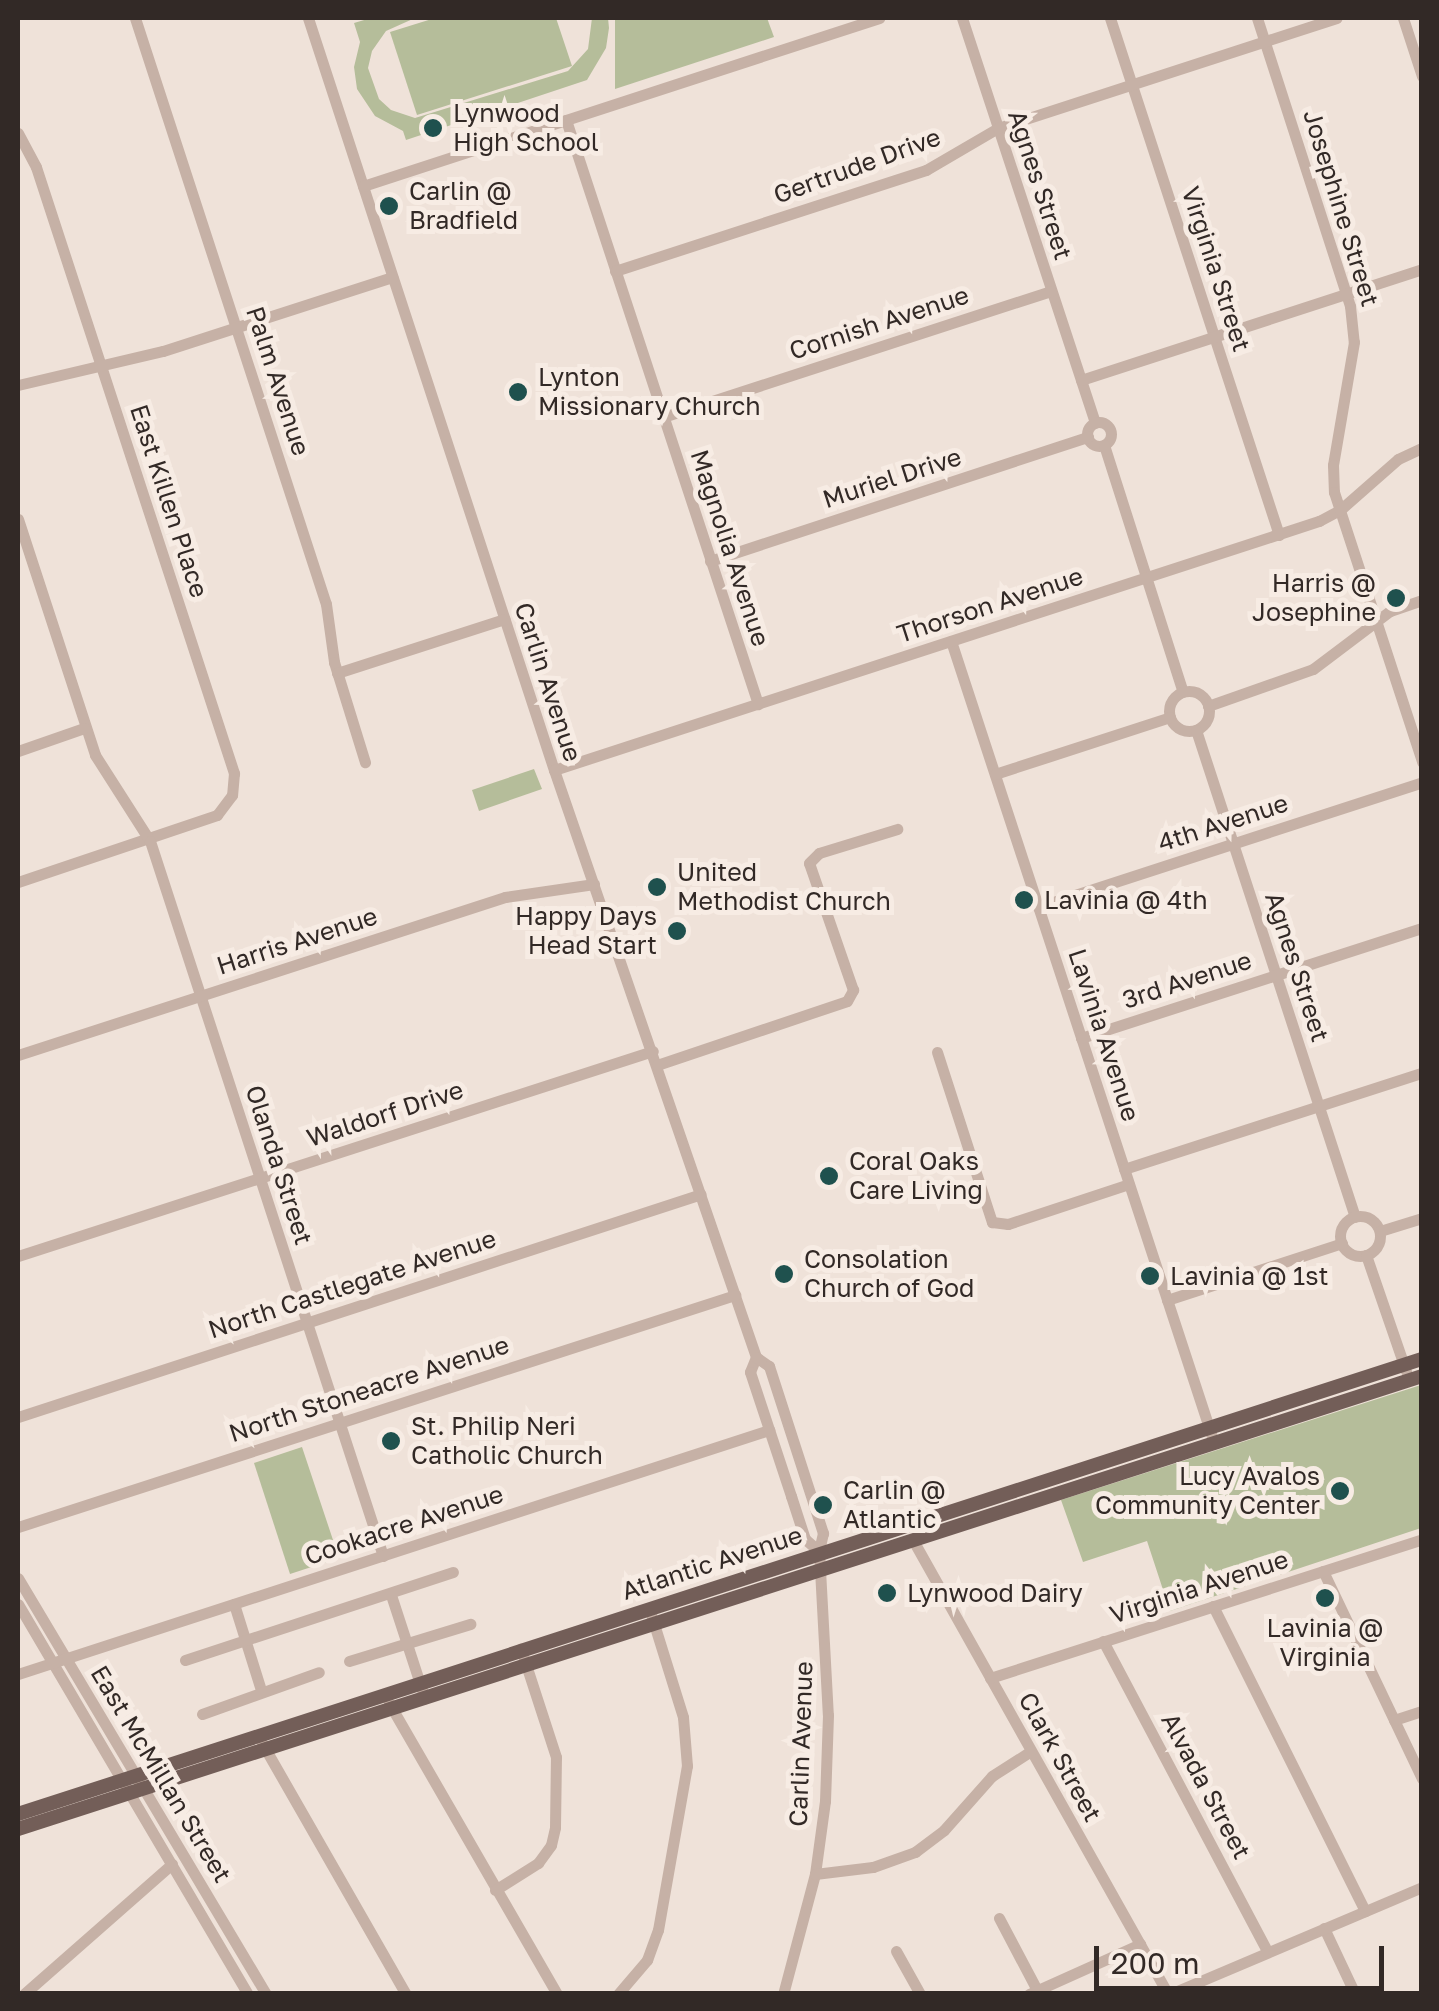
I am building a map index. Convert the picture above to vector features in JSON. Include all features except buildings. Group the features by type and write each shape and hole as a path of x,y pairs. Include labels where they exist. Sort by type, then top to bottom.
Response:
{"main road":[{"name":"Atlantic Avenue","path":"18,1814 264,1750 823,1572 1214,1443 1411,1373 1422,1359"},
{"name":"Atlantic Avenue","path":"18,1829 259,1734 1208,1425 1411,1373"}],"street":[{"name":"Palm Avenue","path":"135,18 326,604 337,673 366,762"},
{"name":"Carlin Avenue","path":"308,18 554,770 756,1357 769,1366 823,1533 820,1552 828,1764 815,1874 783,1994"},
{"path":"363,186 879,18"},
{"name":"Agnes Street","path":"962,18 1094,422 1110,430 1104,445"},
{"name":"Virginia Street","path":"1110,18 1279,535"},
{"name":"Josephine Street","path":"1257,18 1347,293 1354,331 1333,466 1340,510 1422,762"},
{"name":"Gertrude Drive","path":"616,271 926,170 998,128 1337,18"},
{"path":"1403,18 1422,76"},
{"name":"Magnolia Avenue","path":"566,120 758,704"},
{"name":"East Killen Place","path":"18,133 36,167 234,773 232,794 217,814 150,841 18,882"},
{"path":"1080,380 1422,268"},
{"path":"18,385 163,351 392,277"},
{"name":"Cornish Avenue","path":"663,416 1051,290"},
{"path":"1094,422 1088,437 1094,444 1104,445 1184,692"},
{"name":"Muriel Drive","path":"710,561 1088,437"},
{"name":"Thorson Avenue","path":"554,770 1279,535 1340,510 1386,468 1422,448"},
{"name":"Olanda Street","path":"18,519 84,728 108,778 150,841 383,1556"},
{"path":"1208,706 1313,669 1390,611 1422,600"},
{"path":"337,673 504,619"},
{"name":"Lavinia Avenue","path":"951,641 1214,1443"},
{"path":"1184,692 1201,696 1208,706 1205,723 1196,730 1178,728 1170,717 1174,699 1184,692"},
{"path":"994,774 1170,717"},
{"path":"18,750 84,728"},
{"name":"Agnes Street","path":"1196,730 1354,1218"},
{"name":"4th Avenue","path":"1038,907 1422,782"},
{"path":"658,1065 835,1008 851,998 853,990 809,868 811,859 897,829"},
{"name":"Harris Avenue","path":"18,1056 505,897 594,884"},
{"name":"3rd Avenue","path":"1081,1038 1422,928"},
{"name":"Waldorf Drive","path":"18,1256 652,1051"},
{"path":"937,1052 988,1214 996,1224 1008,1224 1129,1184"},
{"path":"1124,1169 1422,1073"},
{"name":"North Castlegate Avenue","path":"18,1417 701,1194"},
{"path":"1354,1218 1372,1220 1380,1232 1379,1244 1366,1255 1351,1254 1342,1243 1342,1228 1354,1218"},
{"path":"1380,1232 1422,1218"},
{"path":"1167,1300 1342,1243"},
{"path":"1366,1255 1411,1373"},
{"name":"North Stoneacre Avenue","path":"18,1527 735,1295"},
{"name":"Carlin Avenue","path":"756,1357 750,1372 769,1430 806,1539 820,1552"},
{"name":"Cookacre Avenue","path":"18,1674 769,1430"},
{"name":"Virginia Avenue","path":"990,1678 1422,1539"},
{"name":"Clark Street","path":"914,1542 1169,1994"},
{"path":"1323,1571 1422,1779"},
{"path":"185,1660 391,1596 453,1572"},
{"name":"East McMillan Street","path":"18,1578 66,1658 172,1864 248,1994"},
{"path":"391,1596 425,1699"},
{"name":"East McMillan Street","path":"18,1604 266,1994"},
{"path":"234,1604 261,1690"},
{"path":"1213,1606 1365,1911"},
{"path":"618,1994 640,1972 658,1930 687,1766 683,1717 649,1608"},
{"path":"350,1662 470,1624"},
{"name":"Alvada Street","path":"1103,1642 1268,1952"},
{"path":"495,1890 543,1858 556,1827 557,1764 521,1649"},
{"path":"202,1714 319,1672"},
{"path":"385,1693 391,1710 557,1994"},
{"path":"1394,1720 1422,1711"},
{"path":"259,1734 264,1750 406,1994"},
{"path":"815,1874 873,1868 915,1852 944,1830 992,1776 1032,1751"},
{"path":"24,1994 172,1864"},
{"path":"1169,1994 1422,1887"},
{"path":"999,1918 1033,1992 1140,1944"},
{"path":"1324,1928 1355,1994"},
{"path":"896,1951 920,1994"}],"green space":[{"path":"371,18 415,18 386,31 372,51 368,68 379,99 391,110 415,118 568,71 588,49 592,18 608,18 609,28 606,48 587,80 406,140 403,131 375,116 357,89 354,67 360,42 354,23"},
{"path":"435,18 556,18 572,66 417,115 390,32"},
{"path":"615,18 767,18 774,37 615,89"},
{"path":"534,769 542,789 479,811 472,790"},
{"path":"1421,1385 1421,1528 1170,1611 1147,1541 1083,1562 1061,1500"},
{"path":"302,1447 339,1558 290,1574 254,1463"}],"place":[{"name":"Lynwood High School","path":"433,128"},
{"name":"Carlin @ Bradfield","path":"389,206"},
{"name":"Lynton Missionary Church","path":"518,392"},
{"name":"Harris @ Josephine","path":"1396,598"},
{"name":"United Methodist Church","path":"657,887"},
{"name":"Lavinia @ 4th","path":"1024,900"},
{"name":"Happy Days Head Start","path":"677,931"},
{"name":"Coral Oaks Care Living","path":"829,1176"},
{"name":"Consolation Church of God","path":"784,1274"},
{"name":"Lavinia @ 1st","path":"1150,1276"},
{"name":"St. Philip Neri Catholic Church","path":"391,1441"},
{"name":"Lucy Avalos Community Center","path":"1340,1491"},
{"name":"Carlin @ Atlantic","path":"823,1505"},
{"name":"Lynwood Dairy","path":"887,1593"},
{"name":"Lavinia @ Virginia","path":"1325,1598"}]}
